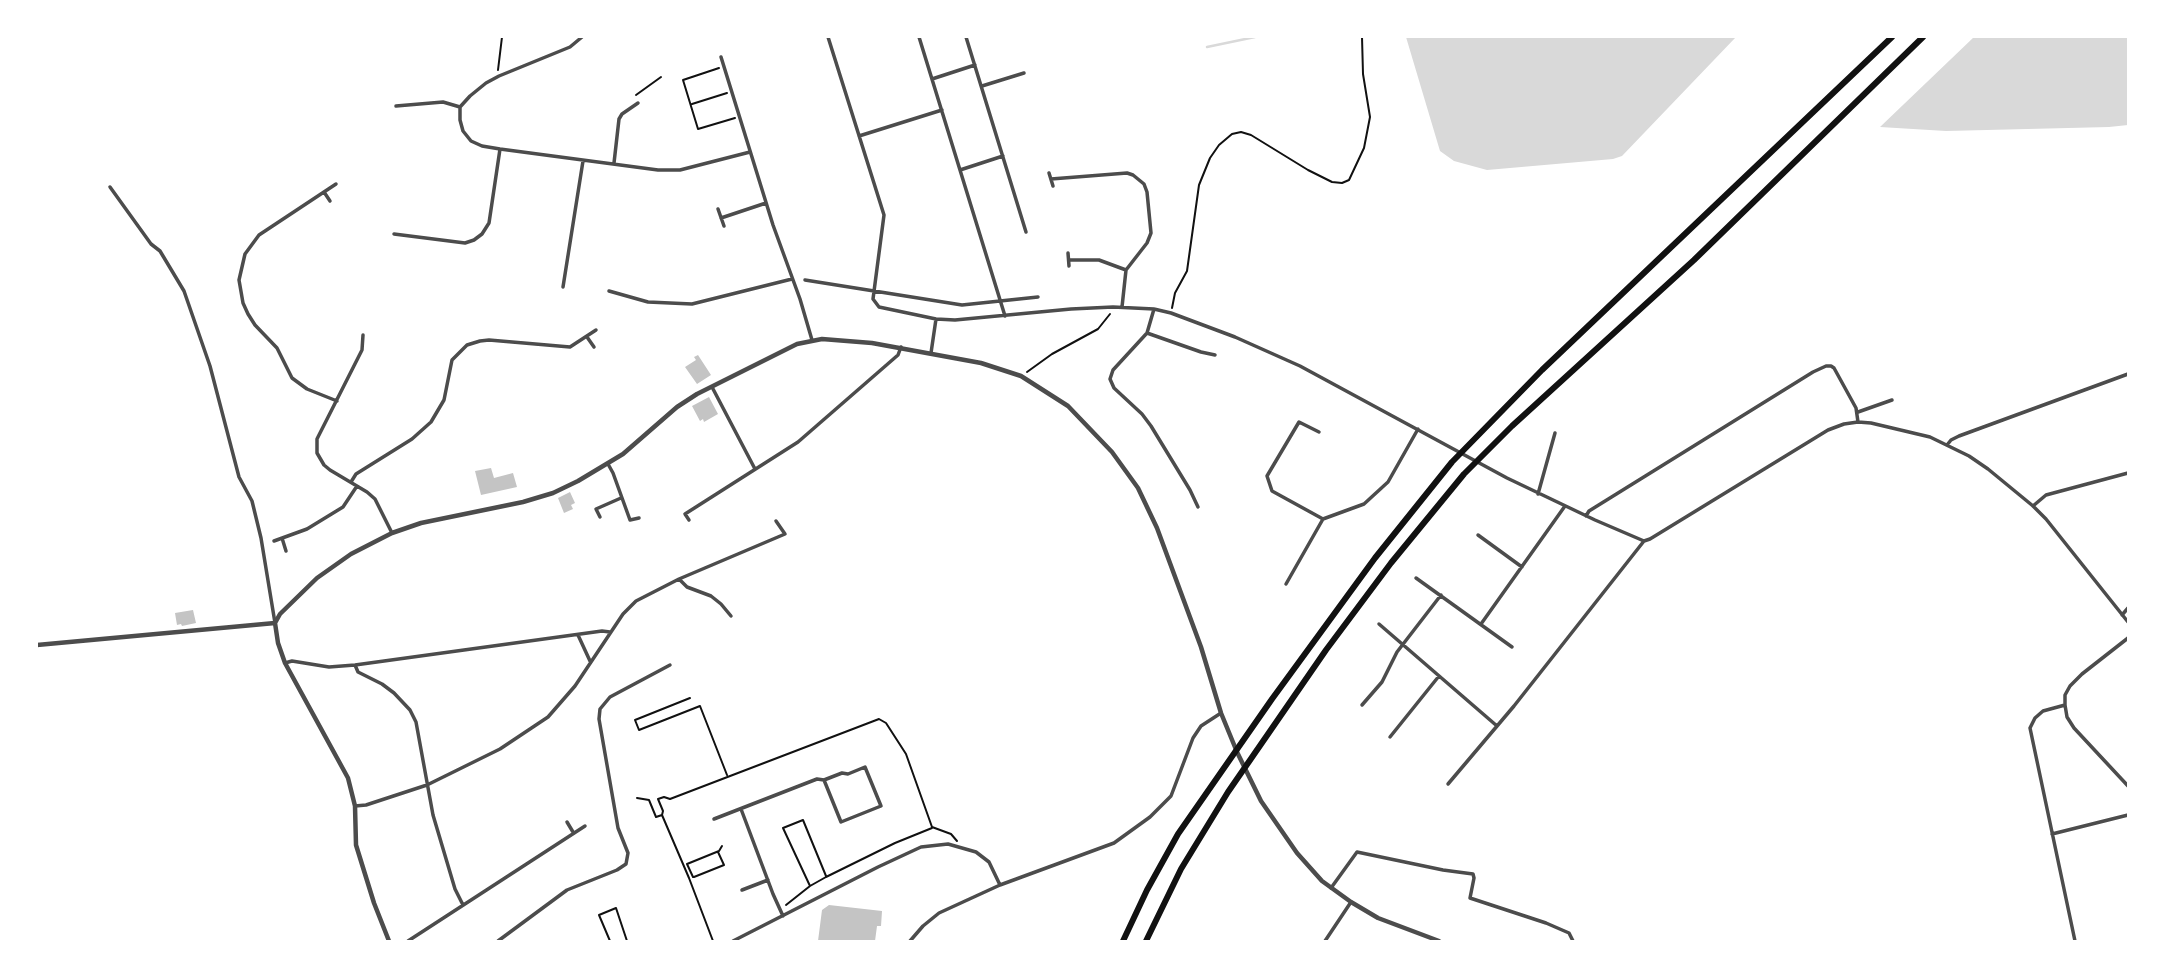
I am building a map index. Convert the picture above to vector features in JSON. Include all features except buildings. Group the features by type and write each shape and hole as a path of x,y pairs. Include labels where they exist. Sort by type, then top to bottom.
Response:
{"highway":[{"path":"1123,941 1178,834 1375,558 1451,462 1892,37"},
{"path":"1146,941 1181,869 1228,792 1391,563 1464,474 1694,260 1923,37"}],"street":[{"path":"582,37 556,54 486,83 470,96 460,107 460,120 463,131 471,141 500,149 658,170 680,170 750,152"},
{"path":"828,37 884,215 873,299 879,307 955,320 1113,307 1154,309 1171,313 1235,337 1300,366 1538,494 1644,541"},
{"path":"919,37 1004,316"},
{"path":"966,37 1026,233"},
{"path":"721,57 812,340"},
{"path":"932,79 975,65"},
{"path":"982,86 1024,73"},
{"path":"396,106 443,102 460,107"},
{"path":"614,163 619,120 622,114 638,103"},
{"path":"859,136 942,110"},
{"path":"394,234 465,243 482,234 489,223 500,149"},
{"path":"960,170 1003,156"},
{"path":"563,287 583,160"},
{"path":"1049,173 1053,186"},
{"path":"1051,179 1126,173 1133,175 1143,184 1147,192 1151,233 1147,243 1126,270 1122,307"},
{"path":"336,184 268,228 252,243 242,263 240,291 248,314 277,348 292,378 307,389 337,401"},
{"path":"110,187 151,244 160,251 184,291 210,366 239,477 252,501 261,538 278,643 285,663 342,765 353,793 356,845 389,941"},
{"path":"324,192 330,201"},
{"path":"721,218 766,203"},
{"path":"718,209 724,226"},
{"path":"1068,253 1069,266"},
{"path":"1069,260 1099,260 1126,270"},
{"path":"609,292 649,302 692,304 792,279"},
{"path":"805,281 954,304 1038,297"},
{"path":"1154,309 1147,333 1114,370 1110,379 1114,388 1151,426 1198,507"},
{"path":"931,353 936,318"},
{"path":"351,482 356,474 412,439 431,422 444,400 452,360 467,345 489,341 562,348 570,347 596,331"},
{"path":"1147,333 1215,355"},
{"path":"363,335 362,350 317,439 317,453 330,470 375,499 392,533"},
{"path":"587,337 594,346"},
{"path":"275,623 300,594 335,565 392,533 421,523 499,508 553,493 608,464 677,407 712,385 783,349 812,340 838,340 901,347 981,363 1021,376 1068,407 1112,452 1138,488 1161,538 1201,647 1221,713 1261,801 1297,853 1315,874 1351,902 1390,923 1438,941"},
{"path":"689,520 685,514 794,444 898,355 901,347"},
{"path":"1586,516 1589,511 1813,372 1831,366 1858,412 1858,422"},
{"path":"1947,445 1959,436 2128,374"},
{"path":"712,385 755,469"},
{"path":"1858,412 1892,400"},
{"path":"1319,432 1299,422 1268,476 1272,491 1324,519"},
{"path":"1448,783 1497,726 1644,541 1828,430 1844,424 1858,422 1930,437 1989,469 2033,506 2128,622"},
{"path":"1286,584 1324,519 1364,504 1388,482 1418,429"},
{"path":"1538,494 1555,433"},
{"path":"608,464 630,520 639,518"},
{"path":"2033,506 2046,495 2128,473"},
{"path":"274,541 307,529 342,507 358,486"},
{"path":"600,517 596,509 621,498"},
{"path":"1481,624 1565,506"},
{"path":"355,806 366,805 427,785 500,749 548,717 575,686 610,632 636,601 679,579 785,534 776,521"},
{"path":"1478,535 1522,567"},
{"path":"282,538 286,551"},
{"path":"1416,578 1512,647"},
{"path":"679,579 687,587 710,596 730,615"},
{"path":"1362,705 1381,682 1403,644 1441,595"},
{"path":"2122,615 2128,608"},
{"path":"37,645 275,623"},
{"path":"1379,624 1497,726"},
{"path":"285,663 292,661 329,667 355,665 610,632"},
{"path":"578,635 590,661"},
{"path":"2128,638 2082,674 2065,695 2067,717 2074,728 2128,786"},
{"path":"355,665 358,672 382,684 410,710 418,732 433,814 463,905"},
{"path":"498,941 568,890 617,870 625,864 628,853 618,828 599,719 600,709 610,697 670,665"},
{"path":"1390,737 1439,676"},
{"path":"2065,705 2043,711 2035,718 2030,728 2075,941"},
{"path":"910,941 939,913 1000,885 1114,843 1150,817 1171,796 1193,738 1201,726 1221,713"},
{"path":"714,819 817,779 824,780 865,768 881,806 841,822 824,780"},
{"path":"741,809 783,916"},
{"path":"2052,834 2128,815"},
{"path":"567,822 574,833"},
{"path":"408,941 585,826"},
{"path":"733,941 921,847 948,844 976,852 989,862 1000,885"},
{"path":"1331,888 1357,852 1473,874 1470,898 1546,923 1569,933 1573,941"},
{"path":"741,890 768,880"},
{"path":"1325,941 1351,902"}],"path":[{"path":"498,71 502,37"},
{"path":"1171,313 1175,293 1187,271 1199,185 1209,158 1232,134 1241,132 1251,135 1332,182 1342,183 1349,180 1364,148 1370,117 1363,74 1362,37"},
{"path":"724,66 683,80 698,129 739,116"},
{"path":"638,103 636,94 661,77"},
{"path":"691,104 732,92"},
{"path":"1021,376 1052,354 1098,329 1113,307"},
{"path":"690,698 635,720 639,730 700,706 728,776 670,799 659,799 662,815 691,878 713,941"},
{"path":"637,797 649,800 656,817 662,815"},
{"path":"810,886 783,828 803,820 826,877"},
{"path":"790,903 826,877 932,827"},
{"path":"691,878 688,864 718,852 722,846"},
{"path":"691,878 724,865 718,852"},
{"path":"610,941 599,915 615,908 627,941"}],"shaded area":[{"path":"1406,37 1736,37 1622,156 1487,170 1454,161 1440,151"},
{"path":"1974,37 2128,37 2128,125 1946,131 1880,127"}],"waterway":[{"path":"1207,47 1255,37"}]}
